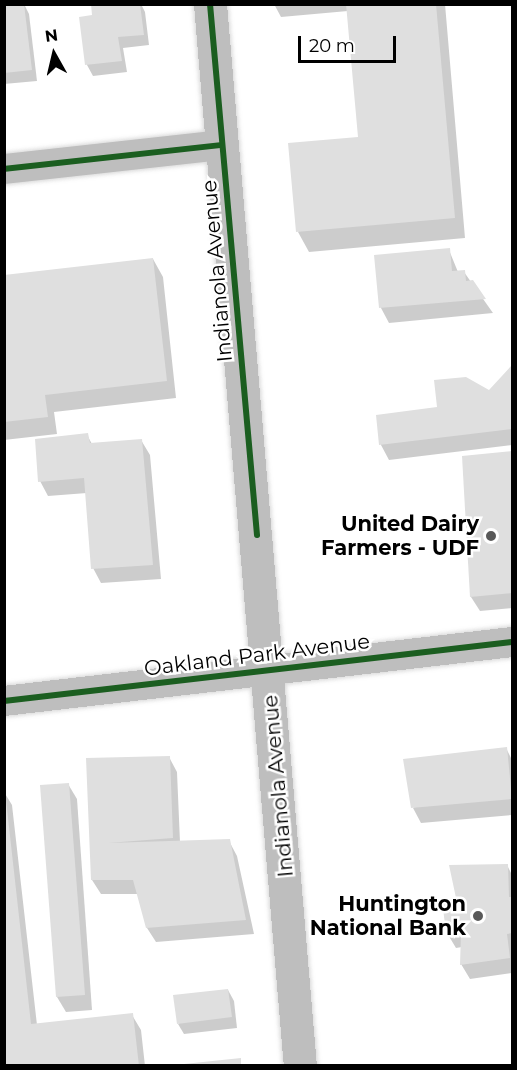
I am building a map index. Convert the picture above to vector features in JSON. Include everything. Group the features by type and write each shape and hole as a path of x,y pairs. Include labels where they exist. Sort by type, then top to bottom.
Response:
{"main road":[{"name":"Indianola Avenue","path":"210,4 300,1065"}],"street":[{"path":"4,169 222,145"},
{"name":"Oakland Park Avenue","path":"4,701 513,642"}],"building":[{"path":"4,4 24,4 32,70 4,73"},
{"path":"91,4 140,4 144,35 118,37 122,61 85,65 79,17 92,15"},
{"path":"346,4 436,4 455,218 296,232 288,143 358,137"},
{"path":"450,248 452,271 465,270 466,281 473,280 486,299 379,308 374,255"},
{"path":"153,258 167,381 45,395 48,417 4,422 4,275"},
{"path":"512,365 512,429 379,445 376,415 437,407 434,380 466,377 489,390"},
{"path":"88,433 90,443 142,439 153,565 91,569 84,478 38,482 35,439"},
{"path":"512,451 512,593 470,597 462,456"},
{"path":"507,747 512,799 411,808 403,759"},
{"path":"170,756 173,838 108,843 230,839 246,920 146,928 133,880 91,880 86,758"},
{"path":"69,783 85,995 56,997 40,785"},
{"path":"6,800 31,1024 133,1013 139,1066 4,1066"},
{"name":"Huntington National Bank","path":"508,864 509,897 512,897 512,933 507,934 510,958 460,965 461,931 446,933 442,900 456,898 449,865"},
{"path":"228,989 232,1017 177,1024 173,995"},
{"path":"241,1058 241,1066 184,1066 184,1064"}],"cycle path":[{"path":"210,4 257,535"},
{"path":"4,169 222,145"},
{"path":"4,701 512,642"}],"place":[{"name":"United Dairy Farmers - UDF","path":"491,536"},
{"name":"Huntington National Bank","path":"478,916"}]}
